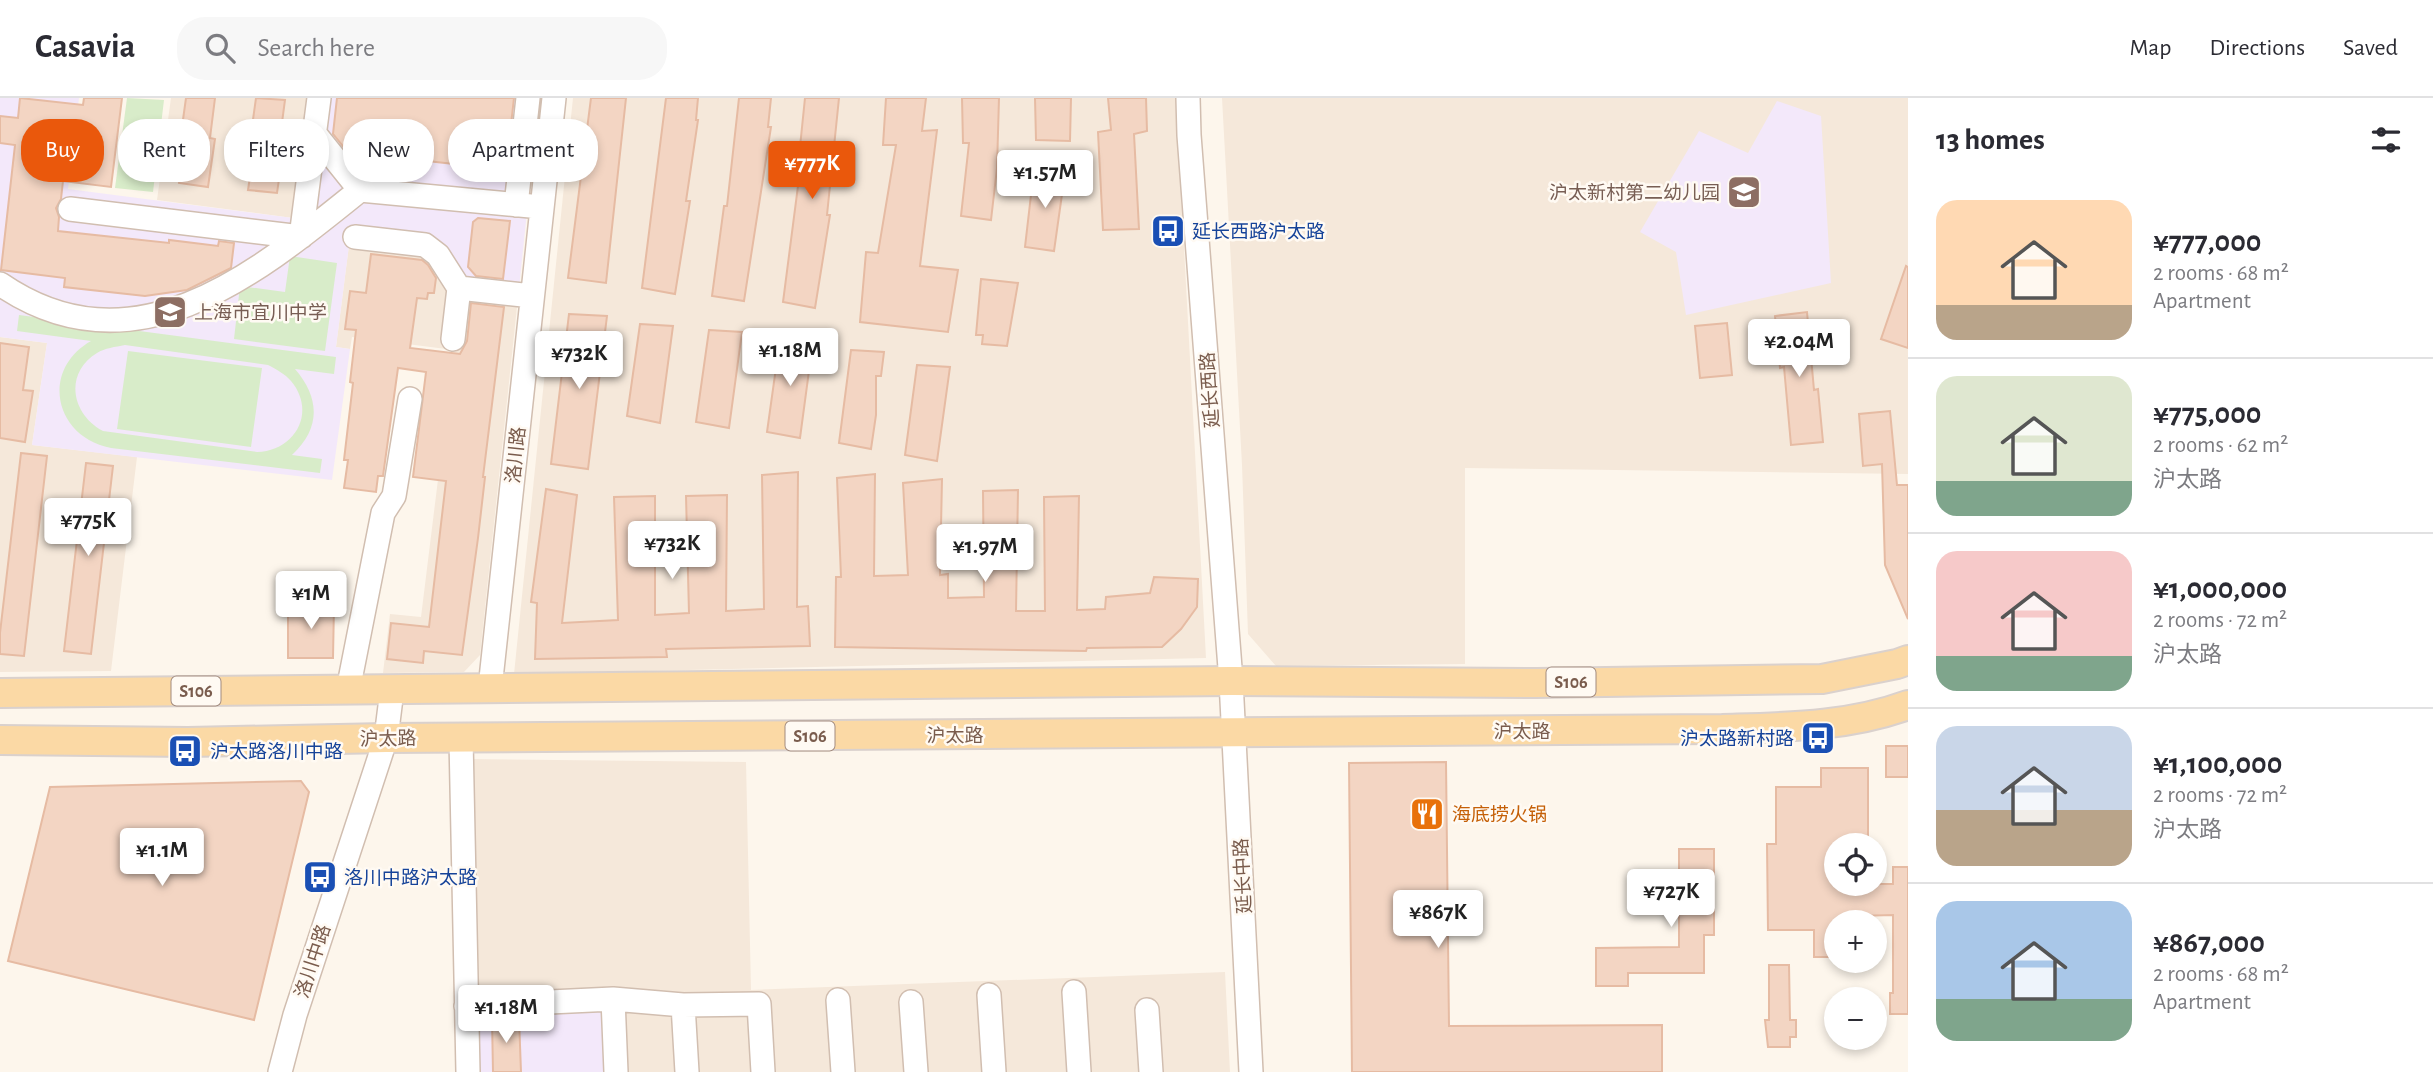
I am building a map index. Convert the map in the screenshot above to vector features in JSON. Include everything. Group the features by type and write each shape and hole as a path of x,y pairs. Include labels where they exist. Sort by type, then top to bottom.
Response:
{"main road":[{"name":"S106","path":"0,693 1231,681 1536,683 1822,679 1908,660"},
{"name":"沪太路","path":"0,740 188,742 386,738 1722,729 1818,726 1882,714 1908,705"}],"street":[{"path":"317,119 319,98"},
{"path":"516,205 528,98"},
{"name":"洛川路","path":"490,688 554,98"},
{"name":"延长西路","path":"1188,98 1231,681"},
{"path":"329,151 360,190"},
{"path":"301,237 308,182"},
{"path":"0,284 30,302 65,315 102,320 131,318 177,310 216,293 257,269 360,190 541,207"},
{"path":"70,209 301,237"},
{"path":"355,237 425,245 438,255 459,288 453,339"},
{"path":"459,288 532,296"},
{"path":"348,690 383,513 394,496 410,398"},
{"name":"延长中路","path":"1231,681 1251,1072"},
{"name":"洛川中路","path":"280,1072 295,1015 386,738 392,690"},
{"path":"461,739 468,1072"},
{"path":"1074,992 1079,1072"},
{"path":"989,995 994,1072"},
{"path":"467,1006 613,999 683,1005 758,1004 763,1072"},
{"path":"613,999 617,1072"},
{"path":"838,1000 843,1072"},
{"path":"911,1002 916,1072"},
{"path":"683,1005 687,1072"},
{"path":"1147,1010 1151,1072"}],"shaded area":[{"name":"上海市宜川中学","path":"0,98 79,98 76,119 21,119 21,182 69,182 68,189 293,218 298,182 329,182 329,119 305,119 308,98 539,98 537,119 448,119 448,182 530,182 519,288 465,280 442,247 351,230 336,347 350,349 332,480 32,445 47,343 0,337"},
{"path":"171,98 308,98 305,119 224,119 224,182 298,182 293,218 157,200 159,182 210,182 210,119 168,119"},
{"path":"573,98 1176,98 1206,658 514,674 564,182 598,182 598,119 571,119"},
{"path":"1222,98 1908,98 1908,474 1465,468 1465,664 1276,666 1248,634 1242,465"},
{"name":"沪太新村第二幼儿园","path":"1777,101 1821,116 1831,283 1686,315 1676,252 1640,232 1699,131 1748,153"},
{"path":"351,229 519,288 480,655 464,672 383,673 390,614 421,617 454,350 352,337 350,349 336,347"},
{"path":"0,337 47,343 32,445 137,457 111,671 0,672"},
{"path":"468,759 746,762 751,990 1225,972 1230,1072 608,1072 475,1014"},
{"path":"606,1007 608,1072 476,1072 475,1014"}],"green space":[{"path":"127,98 164,100 162,119 124,119"},
{"path":"118,166 118,182 154,182 153,192 115,188"},
{"path":"290,256 337,263 325,351 234,339 240,286 285,292"},
{"path":"19,315 336,357 334,374 295,369 309,391 314,413 308,434 292,455 322,459 320,473 111,448 92,441 77,431 66,417 60,401 60,385 65,368 75,353 91,341 17,331","holes":["125,345 268,365 291,381 299,393 302,417 298,428 282,445 257,452 103,431 92,424 84,414 76,393 76,382 86,361 100,351"]},
{"path":"128,351 262,368 251,447 117,429"}],"building":[{"path":"20,98 83,105 84,98 122,98 111,187 71,182 104,182 104,119 21,119 21,182 63,182 61,199 56,208 59,217 58,231 169,243 169,240 218,246 219,241 234,243 231,268 187,290 145,296 64,287 65,278 1,270 15,145 0,143 0,116 18,118"},
{"path":"186,98 215,98 210,138 210,119 183,119"},
{"path":"256,98 285,100 282,119 253,119"},
{"path":"337,98 514,98 512,119 448,119 448,163 434,162 434,119 343,119 343,146 333,134"},
{"path":"591,98 626,98 606,283 568,278 580,182 598,182 598,119 588,119"},
{"path":"666,98 698,98 698,120 686,201 690,201 675,294 642,288"},
{"path":"739,98 771,98 768,127 771,127 744,301 712,296 724,206 727,206"},
{"path":"805,98 839,98 827,215 830,215 815,308 783,302 798,186"},
{"path":"886,98 926,98 922,131 937,130 920,266 958,270 948,332 860,322 866,252 878,253 896,145 883,145"},
{"path":"962,98 999,98 997,168 991,220 961,216 969,143 963,143"},
{"path":"1035,98 1071,98 1070,141 1036,140"},
{"path":"1108,98 1146,98 1147,131 1134,134 1139,229 1103,230 1098,132 1111,130"},
{"path":"210,138 215,139 210,173"},
{"path":"1034,169 1065,173 1054,251 1025,247"},
{"path":"179,182 209,182 208,187"},
{"path":"249,182 279,182 277,193 248,190"},
{"path":"478,218 510,221 503,279 476,276 468,267 473,222"},
{"path":"371,254 422,260 436,278 434,293 428,293 427,299 417,298 410,348 460,354 467,341 471,303 504,307 462,655 424,651 423,663 387,659 391,623 429,627 446,481 413,477 426,372 398,368 383,476 378,476 376,492 344,488 348,460 344,460 356,330 345,329 350,291 366,293"},
{"path":"1906,266 1908,267 1908,348 1881,339"},
{"path":"981,279 1018,283 1007,346 982,344 983,335 976,335"},
{"path":"1807,312 1814,390 1818,389 1823,442 1791,445 1784,367 1780,368 1775,316"},
{"path":"569,314 607,316 588,469 551,464"},
{"path":"1727,323 1732,375 1700,378 1695,326"},
{"path":"640,324 673,326 660,423 627,416"},
{"path":"709,330 742,332 729,428 696,422"},
{"path":"780,339 813,341 800,438 767,432"},
{"path":"0,343 29,347 23,390 33,391 25,442 0,438"},
{"path":"851,350 884,352 881,376 876,376 876,415 871,449 839,443"},
{"path":"917,365 950,367 937,461 905,455"},
{"path":"1890,411 1897,485 1908,485 1908,619 1885,565 1882,464 1863,466 1859,414"},
{"path":"21,453 47,456 24,656 0,654 0,633"},
{"path":"86,463 113,466 91,654 64,651"},
{"path":"798,472 797,607 808,606 810,646 666,649 667,657 535,659 537,603 531,602 546,489 577,495 562,623 618,620 614,497 655,496 655,615 689,613 686,496 727,495 726,611 764,609 762,475"},
{"path":"875,474 874,576 908,575 903,483 942,479 940,575 948,574 948,598 984,597 983,491 1018,490 1016,611 1045,611 1044,497 1079,496 1077,610 1105,609 1106,597 1150,593 1154,577 1198,579 1197,607 1181,629 1162,647 1087,648 1086,651 835,647 836,577 841,577 837,478"},
{"path":"288,604 334,605 333,658 288,658"},
{"path":"1886,746 1908,746 1908,777 1886,777"},
{"path":"1446,762 1449,1026 1662,1025 1662,1072 1352,1072 1349,763"},
{"path":"1821,768 1868,768 1868,833 1824,833 1824,896 1887,896 1887,884 1893,884 1893,867 1908,867 1908,1014 1890,1014 1890,993 1893,993 1893,915 1887,915 1887,910 1824,910 1824,957 1814,957 1814,930 1768,930 1767,844 1776,844 1776,787 1821,787"},
{"path":"301,781 309,792 254,1020 8,961 50,787"},
{"path":"1679,849 1714,849 1714,935 1704,935 1704,973 1628,973 1628,986 1596,986 1596,948 1679,947"},
{"path":"1769,965 1789,965 1790,1020 1796,1020 1796,1037 1790,1037 1790,1047 1768,1047 1765,1020 1769,1020"},
{"path":"519,1018 521,1072 493,1072 492,1019"}],"place":[{"name":"沪太新村第二幼儿园","path":"1744,192"},
{"name":"延长西路沪太路","path":"1168,231"},
{"name":"上海市宜川中学","path":"170,312"},
{"name":"沪太路新村路","path":"1818,738"},
{"name":"沪太路洛川中路","path":"185,751"},
{"name":"海底捞火锅","path":"1427,814"},
{"name":"洛川中路沪太路","path":"320,877"}]}
